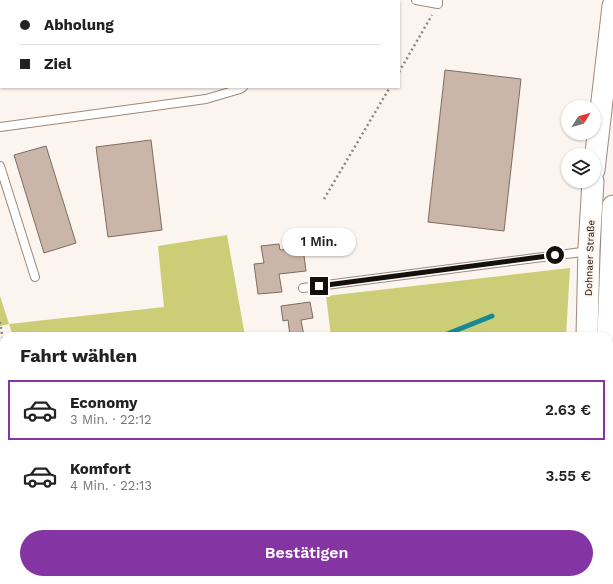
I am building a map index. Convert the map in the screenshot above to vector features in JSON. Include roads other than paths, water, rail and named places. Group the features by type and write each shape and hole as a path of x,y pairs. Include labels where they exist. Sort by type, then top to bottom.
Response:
{"main road":[{"path":"597,148 613,6"},
{"name":"Dohnaer Straße","path":"587,332 589,248 593,188"},
{"path":"608,332 613,206"}],"lane":[{"path":"416,0 438,2"},
{"path":"0,126 206,99 242,88"},
{"path":"0,166 35,277"},
{"path":"303,288 582,252 589,248"}],"waterway":[{"path":"452,332 492,316"}]}
